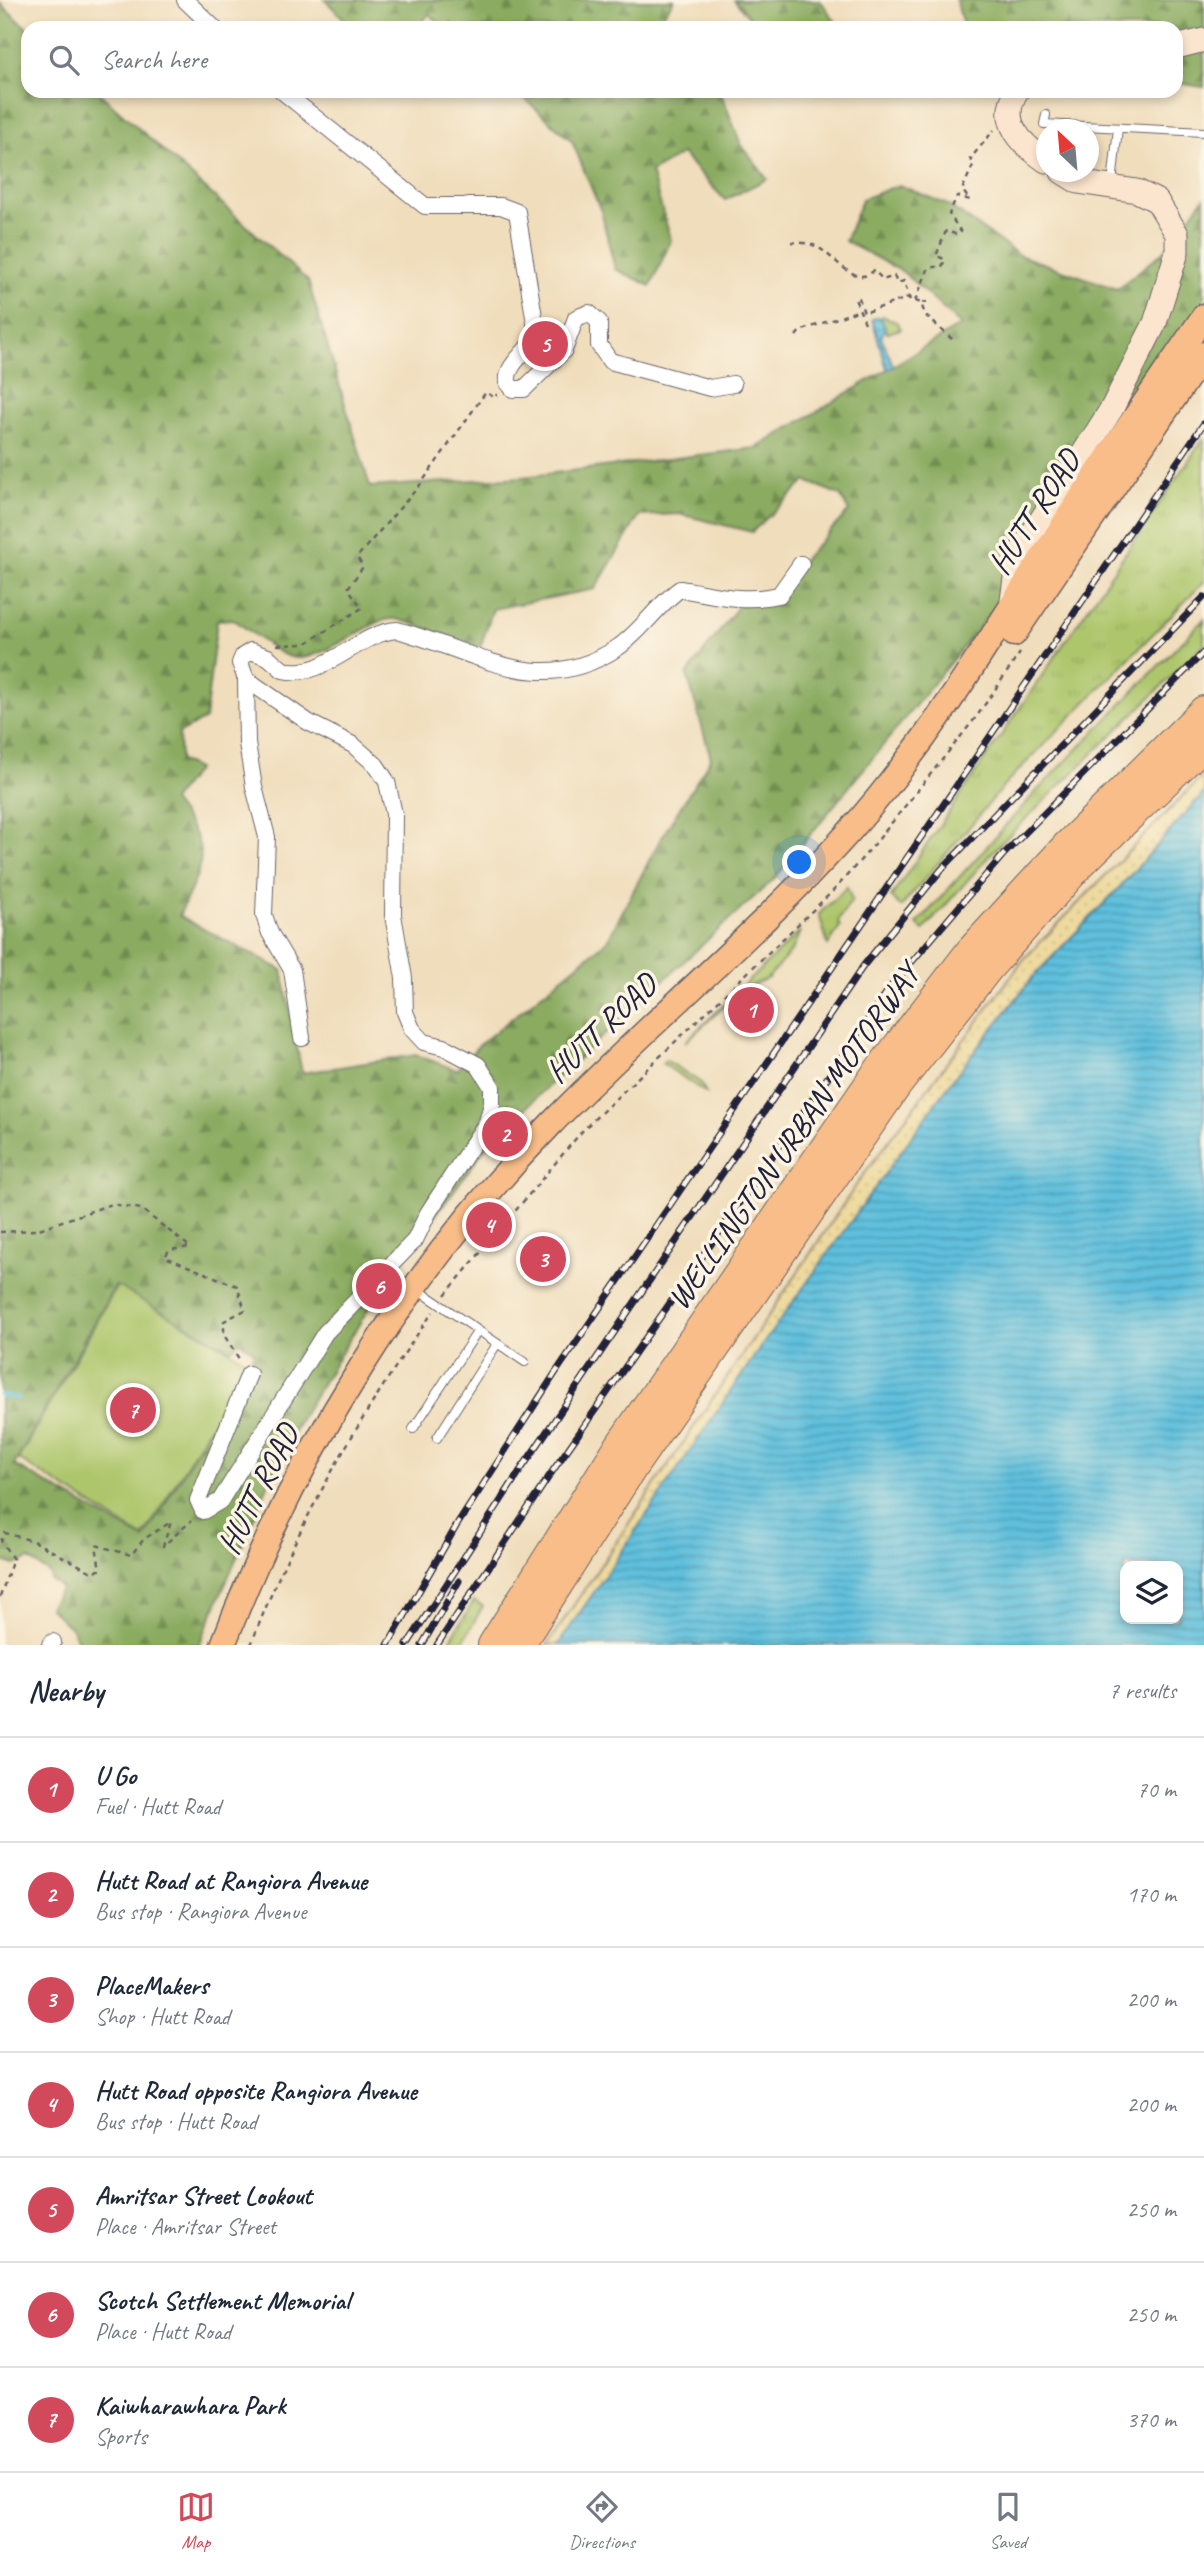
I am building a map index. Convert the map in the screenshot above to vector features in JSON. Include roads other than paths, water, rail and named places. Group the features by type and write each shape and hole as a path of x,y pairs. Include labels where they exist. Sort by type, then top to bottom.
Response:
{"highway":[{"name":"WELLINGTON URBAN MOTORWAY","path":"493,1645 615,1453 875,1076 971,951 1066,847 1204,711"},
{"name":"WELLINGTON URBAN MOTORWAY","path":"519,1645 633,1466 896,1086 988,968 1073,872 1204,744"}],"main road":[{"path":"1183,45 1204,40"},
{"path":"1014,98 1010,110 1014,131 1024,145 1036,154"},
{"path":"1011,608 1018,556 1112,408 1155,323 1177,252 1177,234 1157,201 1137,191 1078,182"},
{"name":"HUTT ROAD","path":"919,743 1204,316"},
{"name":"HUTT ROAD","path":"223,1645 252,1573 299,1477 346,1394 436,1261 504,1175 549,1126 850,831 919,743 1003,649 1204,354"},
{"path":"1011,608 1080,538"}],"street":[{"path":"185,0 207,21"},
{"path":"291,98 425,206 501,206 517,212 536,329 533,343 508,371 509,386 517,390 529,385 568,345 576,318 589,313 599,322 600,350 610,361 710,388 733,384"},
{"path":"302,1038 292,970 270,933 264,915 267,837 254,788 247,743 246,679 240,663 243,656 258,652 283,670 307,671 382,631 397,630 497,664 531,671 562,672 589,663 619,647 680,589 744,601 779,595 801,564"},
{"path":"246,679 308,722 353,745 376,765 387,782 394,814 393,915 404,978 405,1012 412,1029 424,1042 444,1047 478,1065 492,1087 492,1104 487,1122 428,1213 415,1240 326,1333 291,1383 220,1501 203,1511 198,1500 249,1374"},
{"path":"415,1240 417,1246 436,1261"}],"lane":[{"path":"1046,115 1044,124 1204,132"},
{"path":"1111,189 1118,128"},
{"path":"417,1288 477,1332 525,1362"},
{"path":"413,1429 477,1332"},
{"path":"437,1438 497,1344"}],"water":[{"path":"881,317 885,329 881,337 894,367 887,369 872,319"},
{"path":"1204,793 1204,1645 558,1645 760,1348 953,1079 1035,975 1119,888"}],"waterway":[{"path":"0,1395 17,1398"}],"railway":[{"path":"388,1645 457,1525 556,1372 1204,423"},
{"path":"407,1645 520,1471 864,965 941,870 1204,597"},
{"path":"437,1645 554,1469 892,985 1004,854 1204,652"},
{"path":"422,1645 459,1581"}],"place":[{"name":"Amritsar Street Lookout","path":"545,344"},
{"name":"U Go","path":"751,1010"},
{"name":"Hutt Road at Rangiora Avenue","path":"505,1134"},
{"name":"Hutt Road opposite Rangiora Avenue","path":"489,1225"},
{"name":"PlaceMakers","path":"543,1259"},
{"name":"Scotch Settlement Memorial","path":"379,1286"},
{"name":"Kaiwharawhara Park","path":"133,1410"}]}
